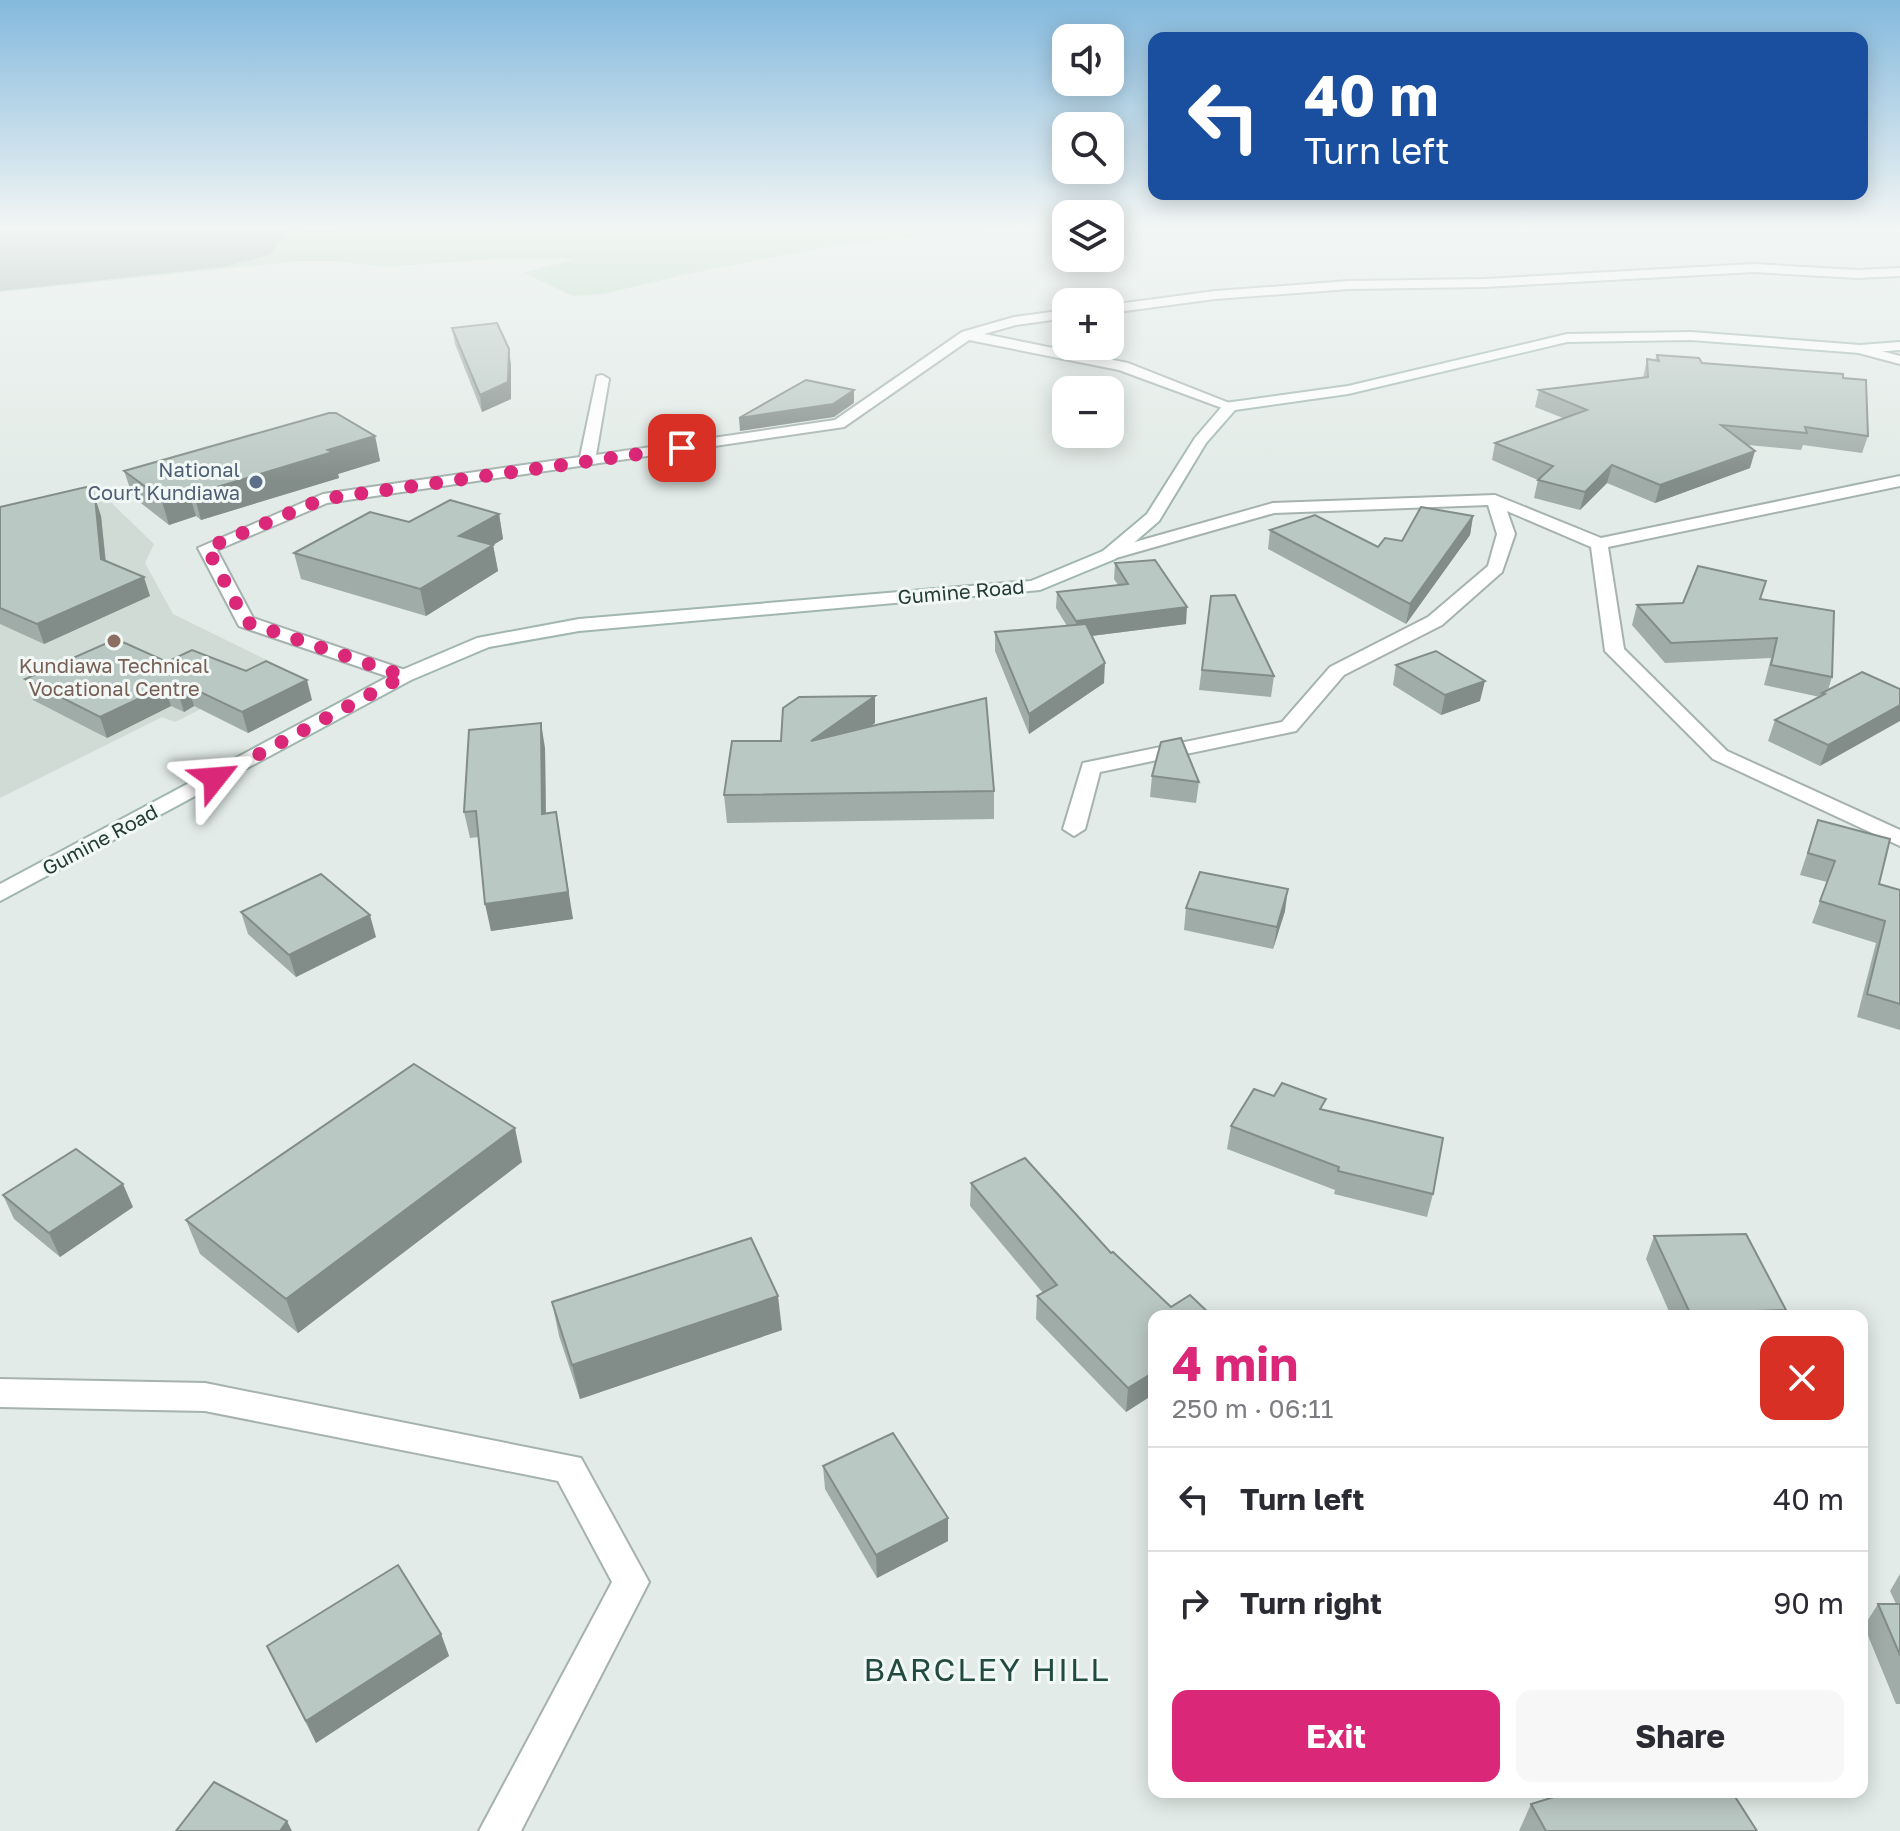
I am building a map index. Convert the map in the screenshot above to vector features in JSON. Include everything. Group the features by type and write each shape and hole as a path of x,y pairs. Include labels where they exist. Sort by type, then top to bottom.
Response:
{"street":[{"path":"404,676 246,622 207,548 323,499 839,424 967,335 1014,321 1052,316"},
{"path":"967,335 1123,366 1230,406 1348,390 1567,338 1691,336 1860,349 1900,346"},
{"path":"1860,349 1900,360"},
{"path":"587,462 602,379"},
{"name":"Gumine Road","path":"0,894 404,676 484,642 579,625 1034,586 1109,555 1153,517 1200,441 1230,406"},
{"path":"1109,555 1273,508 1495,500 1599,544 1900,481"},
{"path":"1074,829 1091,768 1289,727 1337,671 1435,621 1496,568 1506,534 1495,500"},
{"path":"1599,544 1615,651 1720,755 1900,839"},
{"path":"0,1393 205,1397 569,1468 631,1582 499,1831"}],"shaded area":[{"name":"Kundiawa Technical Vocational Centre","path":"94,486 154,544 145,563 173,614 283,668 175,722 162,717 0,798 0,511"}],"building":[{"path":"497,323 509,349 508,382 480,395 452,328"},
{"path":"1657,355 1699,358 1702,363 1843,374 1843,378 1866,380 1868,436 1805,427 1807,433 1721,425 1755,451 1660,485 1612,465 1585,492 1538,480 1553,466 1495,443 1587,410 1539,390 1648,377 1647,359 1659,361"},
{"path":"806,380 854,390 833,404 739,418"},
{"path":"336,413 375,436 328,450 333,452 194,494 188,490 161,498 124,471"},
{"path":"86,487 95,497 101,559 144,577 37,624 0,608 0,507"},
{"path":"450,500 499,514 459,536 493,545 420,589 294,553 370,512 409,522"},
{"path":"1421,507 1473,516 1410,604 1270,530 1315,515 1378,547 1385,538 1402,541"},
{"path":"1155,560 1187,607 1076,621 1057,592 1128,584 1115,563"},
{"path":"1698,566 1766,581 1760,599 1834,611 1832,677 1771,665 1777,638 1671,643 1637,605 1683,603"},
{"path":"1235,595 1274,676 1202,670 1211,596"},
{"path":"1086,624 1105,663 1029,714 995,632"},
{"path":"116,639 167,662 192,650 246,671 266,661 307,680 242,712 188,686 178,691 165,686 100,717 25,679"},
{"path":"1436,651 1485,681 1445,695 1396,665"},
{"path":"1862,672 1900,689 1900,705 1828,745 1775,720 1825,694 1822,693"},
{"path":"875,696 811,741 986,698 994,791 724,795 732,741 781,741 783,708 799,697"},
{"path":"541,723 542,814 556,812 568,892 485,904 476,811 464,812 469,730"},
{"path":"1181,738 1199,782 1152,776 1161,742"},
{"path":"1818,820 1890,839 1879,884 1900,890 1900,1004 1867,994 1885,921 1820,901 1835,861 1808,853"},
{"path":"1200,872 1288,889 1277,927 1186,908"},
{"path":"321,874 370,915 289,955 241,912"},
{"path":"414,1064 515,1128 286,1299 186,1220"},
{"path":"1282,1083 1326,1099 1320,1109 1443,1138 1433,1194 1338,1171 1339,1167 1231,1126 1254,1089 1274,1096"},
{"path":"76,1149 123,1184 49,1233 3,1195"},
{"path":"1025,1158 1111,1253 1171,1307 1190,1295 1206,1310 1148,1310 1148,1376 1128,1388 1037,1296 1057,1285 971,1183"},
{"path":"1746,1234 1786,1310 1689,1310 1654,1236"},
{"path":"751,1238 778,1296 572,1365 552,1302"},
{"path":"893,1433 948,1518 876,1555 823,1466"},
{"path":"398,1565 441,1634 306,1721 267,1646"},
{"path":"1878,1604 1900,1604 1900,1655"},
{"path":"214,1782 287,1821 280,1831 176,1831"},
{"path":"1550,1798 1736,1798 1757,1831 1546,1831 1531,1804"}],"place":[{"name":"National Court Kundiawa","path":"256,482"},
{"name":"Kundiawa Technical Vocational Centre","path":"114,641"}],"district":[{"name":"BARCLEY HILL","path":"987,1670"}],"route":[{"path":"215,778 404,676 246,622 207,548 323,499 682,448"}]}
